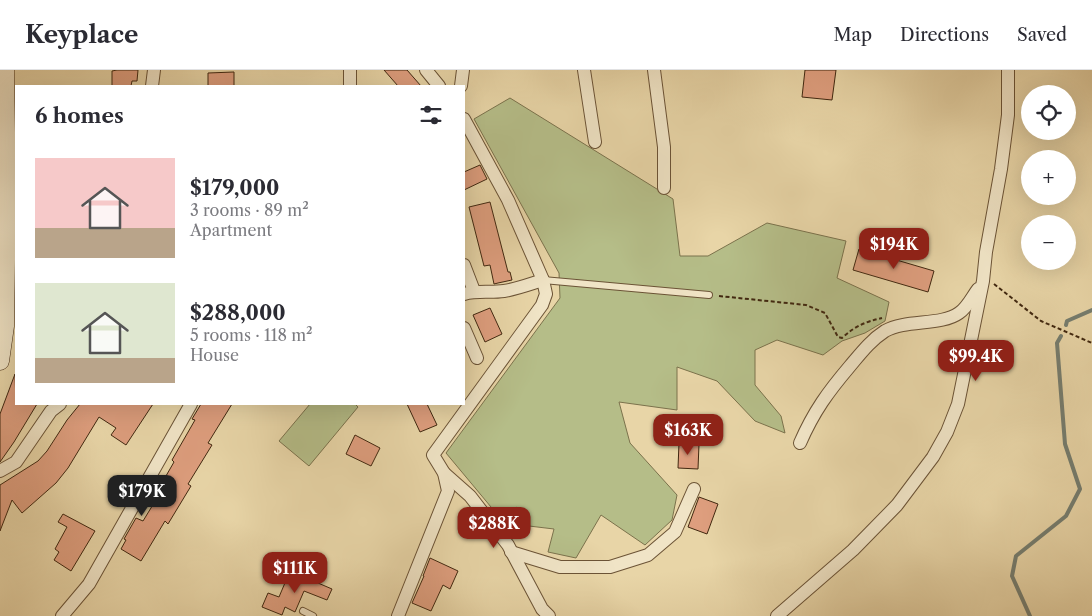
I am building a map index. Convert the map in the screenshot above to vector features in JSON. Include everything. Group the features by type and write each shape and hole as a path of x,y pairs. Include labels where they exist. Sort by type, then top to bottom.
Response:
{"main road":[{"path":"0,361 5,326 3,194 5,70"}],"street":[{"path":"152,85 154,70"},
{"path":"350,70 350,85"},
{"path":"426,70 438,85"},
{"path":"461,85 463,70"},
{"path":"584,70 595,142"},
{"path":"654,70 664,147 664,188"},
{"path":"777,616 853,550 897,505 933,457 947,432 958,404 983,280 1008,115 1008,70"},
{"path":"465,121 508,200 542,280 546,294 542,305 433,455 444,473 470,496 511,552 542,609 549,616"},
{"path":"465,271 469,293 504,291 542,280"},
{"path":"800,443 810,419 826,395 868,345 886,331 901,325 948,318 959,314 968,304 983,280"},
{"path":"465,330 477,358"},
{"path":"62,616 89,584 191,405"},
{"path":"0,471 16,462 54,406"},
{"path":"398,616 448,491 444,473"},
{"path":"511,552 560,568 610,567 648,555 675,532 694,489"}],"lane":[{"path":"542,280 709,295"},
{"path":"303,611 313,616"}],"path":[{"path":"983,280 994,284 1041,321 1092,344"},
{"path":"709,295 806,305 825,313 838,336 842,338 851,329 864,322 894,317 901,325"}],"green space":[{"path":"510,98 673,199 680,256 708,256 767,223 846,241 837,278 889,302 885,321 865,333 842,341 823,355 777,340 755,350 755,385 781,416 785,433 755,421 717,381 677,367 677,410 619,402 630,443 677,495 672,520 645,545 601,515 576,558 548,552 554,529 529,526 517,507 501,519 446,453 560,298 559,273 474,119"},
{"path":"309,405 356,405 358,407 309,466 279,441"}],"building":[{"path":"138,70 137,81 132,81 131,85 112,85 112,71"},
{"path":"384,70 407,70 420,85 397,85"},
{"path":"805,70 836,70 832,100 802,97"},
{"path":"234,72 234,85 208,85 208,73"},
{"path":"480,165 487,179 465,190 465,172"},
{"path":"490,202 508,272 510,272 512,280 494,284 490,265 484,266 469,207"},
{"path":"859,249 934,271 928,292 853,270"},
{"path":"490,308 502,334 485,342 473,315"},
{"path":"15,374 15,405 36,405 0,462 0,414"},
{"path":"79,405 152,405 126,445 111,435 116,428 99,417 68,468 56,483 22,513 12,500 0,531 0,485 38,461 47,451"},
{"path":"200,405 231,405 208,443 212,445 188,484 191,486 168,524 165,521 141,561 121,549 126,540 124,539 136,518 143,521 154,503 151,502 195,420 192,419"},
{"path":"407,405 427,405 437,425 420,432"},
{"path":"355,435 380,448 371,466 346,454"},
{"path":"679,443 699,444 698,469 678,468"},
{"path":"699,497 718,504 707,534 688,527"},
{"path":"63,514 95,531 71,571 54,560 59,552 55,549 67,527 58,522"},
{"path":"430,558 458,571 450,589 443,585 431,611 412,603"},
{"path":"290,571 332,589 327,600 304,591 295,612 285,607 282,615 262,607 268,593 279,597"}],"waterway":[{"path":"1066,325 1067,321 1092,310"},
{"path":"1030,616 1012,576 1016,556 1066,516 1080,489 1065,444 1057,343 1061,336"}]}
